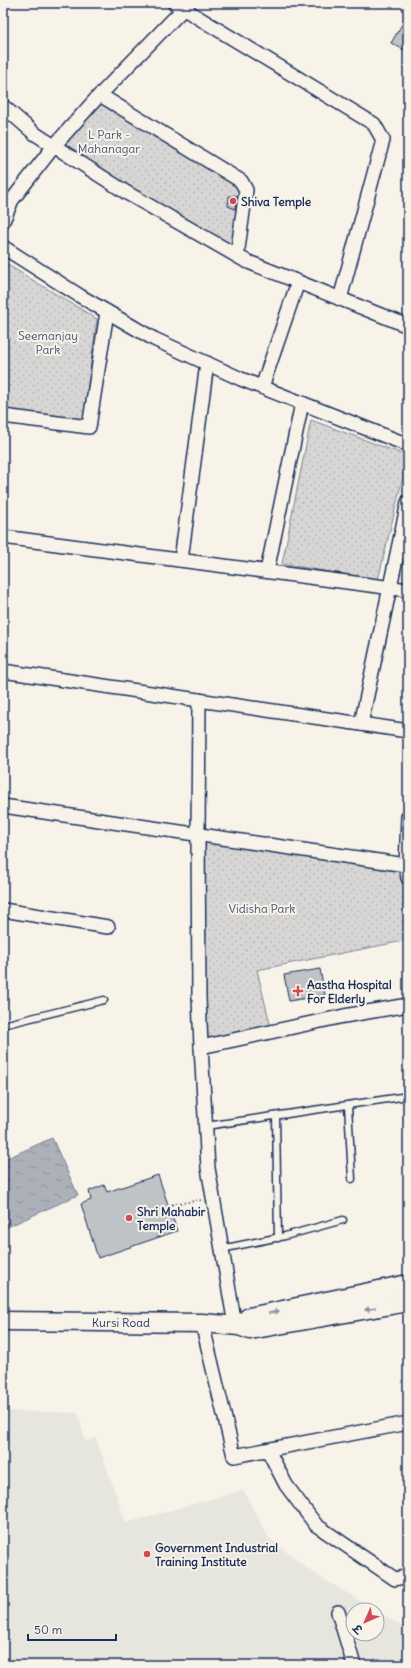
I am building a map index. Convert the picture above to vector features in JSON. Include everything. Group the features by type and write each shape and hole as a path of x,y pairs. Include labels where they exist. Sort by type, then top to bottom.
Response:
{"main road":[{"path":"237,1326 249,1317 408,1284"},
{"name":"Kursi Road","path":"3,1321 202,1323 237,1326 250,1330 408,1302"}],"street":[{"path":"3,221 12,200 54,146 182,5 374,124 383,140 340,299"},
{"path":"100,95 241,181 246,190 237,256"},
{"path":"3,106 34,133 54,146 127,192 237,256 408,326"},
{"path":"3,247 80,296 154,338 206,363 262,387 408,445"},
{"path":"262,387 298,282"},
{"path":"3,416 89,427 107,312"},
{"path":"181,560 206,363"},
{"path":"267,572 302,403"},
{"path":"361,724 408,502"},
{"path":"3,537 408,590"},
{"path":"3,671 408,732"},
{"path":"199,700 199,997 208,1168 221,1249 237,1326"},
{"path":"3,806 198,835 407,872 408,817"},
{"path":"3,910 108,927"},
{"path":"201,1047 344,1016 408,1004"},
{"path":"202,1323 234,1456 408,1423"},
{"path":"268,1450 286,1485 316,1525 395,1579 408,1576"},
{"path":"338,1612 354,1665"}],"lane":[{"path":"3,1025 104,1000"},
{"path":"206,1126 408,1096"},
{"path":"348,1105 352,1179"},
{"path":"276,1116 278,1238"},
{"path":"221,1249 278,1238 343,1220"}],"path":[{"path":"168,1205 213,1198"}],"shaded area":[{"name":"Government Industrial Training Institute","path":"3,1411 78,1413 85,1441 96,1438 126,1523 243,1490 268,1537 312,1572 362,1602 345,1602 345,1642 385,1642 385,1616 408,1630 408,1665 3,1665"}],"green space":[{"name":"L Park - Mahanagar","path":"102,103 240,187 234,249 63,147"},
{"name":"Seemanjay Park","path":"3,262 97,319 83,421 3,410"},
{"path":"311,420 408,456 378,580 282,564"},
{"name":"Vidisha Park","path":"201,838 404,868 408,902 408,940 257,970 271,1028 205,1042"}],"water":[{"path":"52,1138 78,1195 3,1229 3,1160"}],"building":[{"path":"408,14 408,52 391,43"},
{"name":"Shiva Temple","path":"229,196 237,196 235,209 228,206"},
{"path":"320,969 325,995 289,1001 284,975"},
{"name":"Shri Mahabir Temple","path":"158,1175 177,1231 98,1258 81,1204 91,1200 89,1191 104,1185 107,1192"}],"place":[{"name":"Shiva Temple","path":"233,201"},
{"name":"Aastha Hospital For Elderly","path":"298,991"},
{"name":"Shri Mahabir Temple","path":"129,1218"},
{"name":"Government Industrial Training Institute","path":"147,1554"}]}
